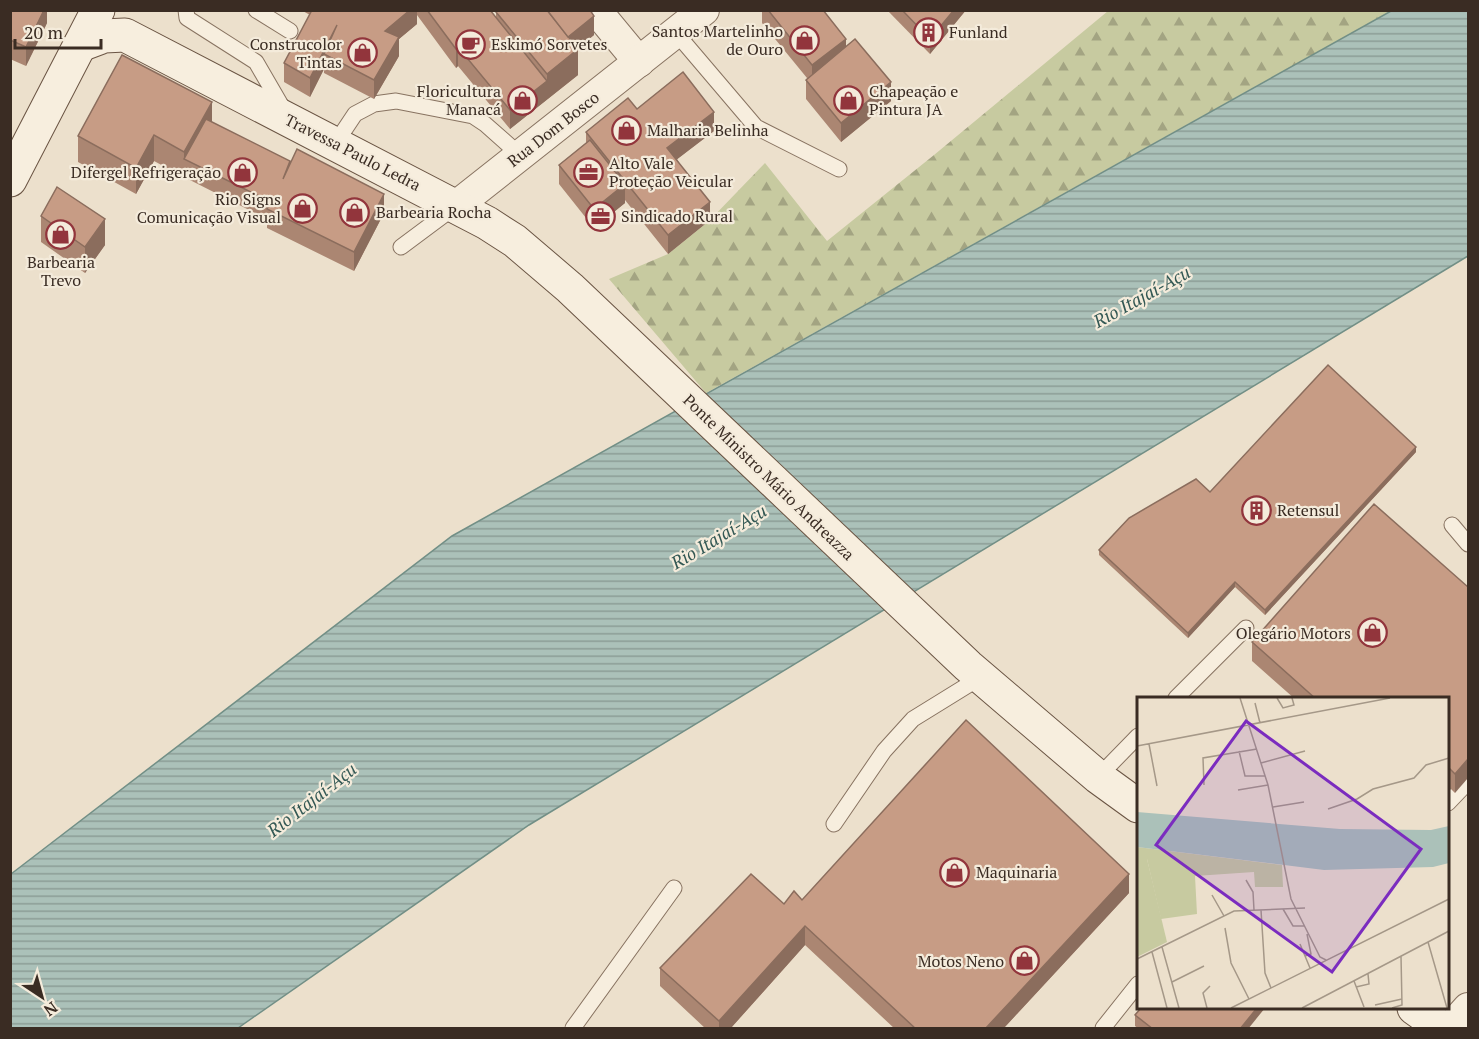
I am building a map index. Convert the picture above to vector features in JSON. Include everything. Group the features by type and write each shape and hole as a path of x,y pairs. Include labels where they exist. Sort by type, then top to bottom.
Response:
{"street":[{"path":"10,180 98,10"},
{"path":"596,10 639,62"},
{"name":"Rua Dom Bosco","path":"456,206 704,10"},
{"name":"Travessa Paulo Ledra","path":"80,45 104,36 121,23 289,120 456,206 515,241 570,288"},
{"name":"Ponte Ministro Mário Andreazza","path":"570,288 974,671 1098,777 1137,805"},
{"path":"1450,1029 1468,1008"},
{"path":"1415,1009 1442,1029"}],"lane":[{"path":"186,10 187,18 256,62 289,120"},
{"path":"256,10 290,31"},
{"path":"676,33 756,127 838,169"},
{"path":"335,144 355,114 374,104 396,101 473,116 520,155"},
{"name":"Rua Dom Bosco","path":"401,247 456,206"},
{"path":"1452,525 1468,544"},
{"path":"1178,697 1246,628"},
{"path":"834,824 884,751 913,719 974,671"},
{"path":"1098,777 1137,737"},
{"path":"1449,802 1468,782"},
{"path":"573,1029 674,888"},
{"path":"1103,1029 1137,985"}],"green space":[{"path":"1108,11 1391,11 706,393 609,279 668,254 710,220 765,163 827,241"}],"water":[{"name":"Rio Itajaí-Açu","path":"1391,11 1468,11 1468,256 529,825 238,1028 11,1028 11,874 452,536"}],"building":[{"path":"10,10 44,10 26,47 10,40"},
{"path":"312,10 410,10 385,31 399,37 374,80 324,54 337,25 310,78 284,63"},
{"path":"427,10 490,10 547,81 510,110 458,47 456,49"},
{"path":"498,10 547,10 578,49 547,74 496,12"},
{"path":"547,10 590,10 594,16 568,37"},
{"path":"768,10 823,10 846,39 812,65"},
{"path":"902,10 954,10 930,39"},
{"path":"855,39 891,82 841,123 806,80"},
{"path":"122,55 212,102 184,152 154,135 136,168 78,136"},
{"path":"683,72 714,112 667,148 710,202 668,235 586,132 628,98 637,109"},
{"path":"206,119 290,161 283,179 297,149 384,194 354,252 267,209 271,202 184,159"},
{"path":"590,140 625,184 594,209 559,165"},
{"path":"57,187 105,219 85,247 41,216"},
{"name":"Retensul","path":"1328,365 1416,447 1265,610 1235,582 1188,633 1099,550 1129,518 1196,479 1210,492"},
{"name":"Olegário Motors","path":"1374,504 1468,587 1468,759 1455,774 1449,768 1449,697 1314,697 1252,642"},
{"name":"Maquinaria","path":"966,720 1129,874 985,1029 916,1029 805,926 719,1021 660,968 751,874 784,904 794,891 802,900"},
{"path":"1140,1009 1256,1009 1240,1029 1153,1029 1135,1015"}],"place":[{"name":"Funland","path":"928,32"},
{"name":"Santos Martelinho de Ouro","path":"804,40"},
{"name":"Eskimó Sorvetes","path":"470,44"},
{"name":"Construcolor Tintas","path":"363,53"},
{"name":"Floricultura Manacá","path":"522,100"},
{"name":"Chapeação e Pintura JA","path":"848,100"},
{"name":"Malharia Belinha","path":"626,130"},
{"name":"Difergel Refrigeração","path":"242,172"},
{"name":"Alto Vale Proteção Veicular","path":"588,172"},
{"name":"Rio Signs Comunicação Visual","path":"302,208"},
{"name":"Barbearia Rocha","path":"355,212"},
{"name":"Sindicado Rural","path":"600,216"},
{"name":"Barbearia Trevo","path":"61,234"},
{"name":"Retensul","path":"1256,510"},
{"name":"Olegário Motors","path":"1372,633"},
{"name":"Maquinaria","path":"955,872"},
{"name":"Motos Neno","path":"1025,961"}]}
